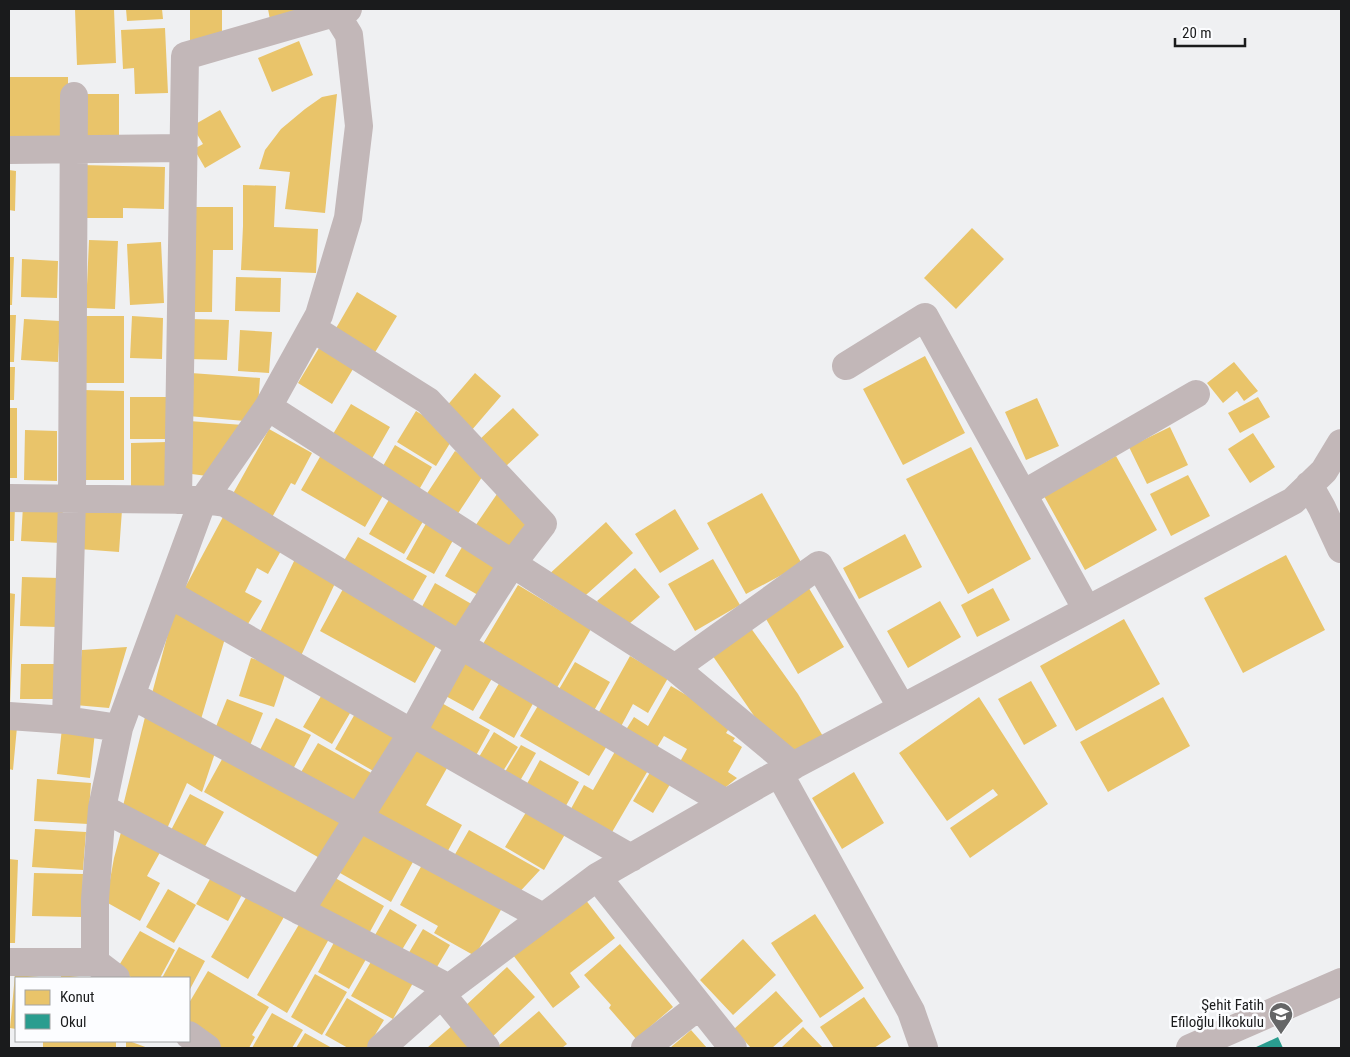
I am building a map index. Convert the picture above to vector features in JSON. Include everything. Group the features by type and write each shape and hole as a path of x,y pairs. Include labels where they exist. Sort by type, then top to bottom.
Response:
{"street":[{"path":"95,962 95,898 102,808 119,728 168,594 191,500 183,148 185,56 339,10 349,35 359,126 348,218 319,315 268,407 191,500"},
{"path":"66,720 72,499 74,96"},
{"path":"9,150 183,148"},
{"path":"846,366 924,317 1087,610"},
{"path":"300,911 412,733 460,645 512,564 543,524 428,401 312,328"},
{"path":"1023,494 1196,394"},
{"path":"268,407 675,668 786,769 911,1011 924,1048"},
{"path":"382,1048 446,991 597,877 786,769 1293,501 1324,471 1341,443"},
{"path":"1309,485 1341,549"},
{"path":"9,498 225,502 460,645 726,803"},
{"path":"675,668 819,565 902,708"},
{"path":"168,594 631,858"},
{"path":"131,695 544,917"},
{"path":"9,716 66,720 119,728"},
{"path":"102,808 300,911 446,991 486,1048"},
{"path":"597,877 733,1048"},
{"path":"9,962 95,962 115,977"},
{"path":"1190,1048 1341,982"},
{"path":"645,1048 699,1006"},
{"path":"190,1035 206,1048"}],"building: Konut":[{"path":"75,9 114,9 116,63 77,65"},
{"path":"126,9 162,9 163,19 127,21"},
{"path":"190,9 222,9 222,39 190,40"},
{"path":"268,9 305,9 271,25"},
{"path":"165,28 168,93 135,94 134,68 123,69 121,30"},
{"path":"299,41 313,75 272,92 258,58"},
{"path":"9,77 68,77 68,145 9,145"},
{"path":"80,94 119,94 119,141 80,141"},
{"path":"337,94 325,213 285,209 290,172 259,169 265,150 281,129 305,109 322,97"},
{"path":"220,110 241,147 205,168 194,149 203,144 192,126"},
{"path":"81,165 165,167 164,209 123,208 123,218 80,218"},
{"path":"9,170 16,171 15,211 9,210"},
{"path":"243,185 276,186 274,227 318,229 316,273 241,270"},
{"path":"192,207 233,207 233,250 213,250 212,312 190,312"},
{"path":"972,228 1004,259 956,309 924,278"},
{"path":"89,240 118,241 115,309 86,308"},
{"path":"161,242 164,303 130,305 127,244"},
{"path":"9,257 14,257 12,305 9,305"},
{"path":"22,259 58,261 57,298 21,297"},
{"path":"236,277 281,278 280,312 235,311"},
{"path":"357,292 397,316 374,354 335,330"},
{"path":"9,315 16,315 14,362 9,362"},
{"path":"81,316 124,316 124,383 82,383"},
{"path":"132,316 163,318 162,359 130,358"},
{"path":"24,319 60,321 58,362 21,360"},
{"path":"189,319 229,320 227,360 188,359"},
{"path":"240,330 272,332 269,373 238,371"},
{"path":"322,343 356,364 332,404 298,383"},
{"path":"925,356 965,433 903,465 863,389"},
{"path":"1234,362 1258,391 1244,401 1237,391 1223,403 1207,383"},
{"path":"9,367 15,367 14,400 9,400"},
{"path":"191,373 260,378 257,422 188,416"},
{"path":"475,373 501,396 471,431 445,408"},
{"path":"82,390 124,391 124,480 80,480"},
{"path":"130,397 166,397 166,439 130,439"},
{"path":"1258,397 1270,417 1240,433 1228,413"},
{"path":"1037,398 1059,446 1026,460 1005,412"},
{"path":"351,404 390,427 370,462 330,439"},
{"path":"9,408 17,408 17,478 9,478"},
{"path":"513,408 539,435 504,468 478,441"},
{"path":"416,411 455,435 436,466 397,442"},
{"path":"189,421 243,425 207,476 184,473"},
{"path":"1170,427 1188,465 1147,484 1129,447"},
{"path":"269,429 312,453 295,485 291,483 270,521 230,499"},
{"path":"25,430 57,431 57,481 24,480"},
{"path":"1253,433 1275,467 1250,483 1228,449"},
{"path":"167,442 167,488 131,488 131,443"},
{"path":"395,445 432,467 416,495 379,473"},
{"path":"971,447 1031,559 968,594 906,479"},
{"path":"455,451 486,471 455,518 424,498"},
{"path":"321,455 385,492 365,527 301,490"},
{"path":"1116,456 1157,530 1085,570 1044,496"},
{"path":"1188,475 1210,516 1171,536 1150,494"},
{"path":"762,493 802,564 746,594 707,523"},
{"path":"497,494 537,520 511,559 471,532"},
{"path":"390,498 425,518 404,554 369,534"},
{"path":"9,505 15,505 14,541 9,541"},
{"path":"23,506 63,508 61,543 21,541"},
{"path":"82,507 122,510 119,552 79,549"},
{"path":"675,509 699,549 660,573 635,534"},
{"path":"223,517 282,549 268,574 257,568 245,592 262,601 243,632 180,597"},
{"path":"428,520 456,535 434,574 406,559"},
{"path":"606,522 633,553 578,602 546,577"},
{"path":"905,534 922,567 859,599 843,568"},
{"path":"358,537 427,576 408,609 339,569"},
{"path":"465,542 498,561 478,595 445,576"},
{"path":"1286,555 1325,630 1243,673 1204,598"},
{"path":"296,557 338,577 299,660 256,640"},
{"path":"713,559 740,605 695,631 668,584"},
{"path":"635,568 660,597 622,630 597,601"},
{"path":"22,577 60,578 58,627 20,626"},
{"path":"435,583 475,606 458,636 418,614"},
{"path":"518,585 591,629 551,698 477,654"},
{"path":"807,585 844,647 798,674 762,612"},
{"path":"993,588 1010,620 977,637 961,605"},
{"path":"343,589 438,642 415,683 320,631"},
{"path":"9,593 15,594 10,705 9,705"},
{"path":"940,601 961,637 908,668 887,631"},
{"path":"175,607 226,635 199,726 150,701"},
{"path":"1124,619 1160,684 1076,731 1040,666"},
{"path":"748,624 798,694 824,738 796,756 759,723 710,652"},
{"path":"127,647 109,708 75,705 82,650"},
{"path":"630,656 668,678 648,713 633,704 618,732 595,719"},
{"path":"464,657 494,675 473,711 442,694"},
{"path":"251,658 287,669 274,707 239,696"},
{"path":"575,662 610,682 591,716 555,696"},
{"path":"21,664 55,664 55,699 20,699"},
{"path":"501,680 535,700 514,738 479,718"},
{"path":"1031,681 1057,726 1024,745 998,699"},
{"path":"671,686 725,718 730,727 726,733 735,738 733,741 742,747 728,772 737,778 716,795 675,771 687,749 664,736 653,754 622,736 634,717 648,726"},
{"path":"324,691 353,708 332,744 303,727"},
{"path":"979,697 1048,804 970,858 950,828 998,795 993,789 947,821 899,753"},
{"path":"1163,697 1190,746 1108,792 1080,742"},
{"path":"227,699 263,713 249,748 213,734"},
{"path":"438,701 490,730 473,761 421,732"},
{"path":"539,704 608,744 589,776 520,736"},
{"path":"356,712 397,734 375,772 335,749"},
{"path":"146,713 217,747 202,792 187,783 166,831 122,810"},
{"path":"276,718 311,735 291,773 257,756"},
{"path":"9,726 17,727 13,770 9,769"},
{"path":"62,728 95,732 90,778 57,774"},
{"path":"494,732 518,747 500,776 476,762"},
{"path":"412,738 451,761 426,805 462,825 444,858 368,817"},
{"path":"318,743 373,774 355,806 300,774"},
{"path":"521,745 536,753 517,786 502,777"},
{"path":"617,748 650,767 608,839 567,816 584,785 593,790"},
{"path":"226,752 346,819 323,860 204,792"},
{"path":"540,760 579,782 562,813 523,791"},
{"path":"652,769 672,781 653,813 633,801"},
{"path":"854,772 884,823 842,849 812,798"},
{"path":"37,779 91,783 88,824 34,821"},
{"path":"190,794 224,812 203,850 170,832"},
{"path":"528,809 567,831 544,870 505,847"},
{"path":"123,825 163,847 147,876 160,883 140,921 106,902 114,858"},
{"path":"356,828 414,860 391,902 333,869"},
{"path":"35,829 86,832 83,870 32,867"},
{"path":"469,830 540,870 514,898 450,863"},
{"path":"9,859 18,860 15,943 9,943"},
{"path":"423,863 502,908 475,956 434,933 438,926 400,905"},
{"path":"214,872 245,889 228,921 196,904"},
{"path":"34,873 83,874 82,917 32,916"},
{"path":"330,875 384,906 366,939 312,908"},
{"path":"168,889 196,905 174,943 146,927"},
{"path":"251,889 288,910 248,979 211,957"},
{"path":"585,899 615,938 570,973 580,987 553,1008 513,955"},
{"path":"390,909 417,925 397,958 371,942"},
{"path":"815,914 864,988 820,1018 771,943"},
{"path":"304,916 333,932 287,1013 257,995"},
{"path":"423,929 450,945 431,977 404,961"},
{"path":"140,931 175,950 161,977 131,977 118,967"},
{"path":"337,937 369,954 349,989 318,972"},
{"path":"743,939 776,975 733,1015 700,980"},
{"path":"620,944 673,1007 636,1039 609,1008 611,1005 584,975"},
{"path":"179,947 205,961 190,989 190,977 163,977"},
{"path":"372,960 413,983 393,1019 351,996"},
{"path":"507,967 535,997 491,1038 463,1008"},
{"path":"208,971 269,1007 252,1035 255,1037 249,1048 211,1048 190,1030 190,1001"},
{"path":"315,974 347,992 322,1035 291,1017"},
{"path":"15,975 39,977 15,977 15,1029 10,1028"},
{"path":"61,975 79,977 61,977"},
{"path":"776,991 803,1021 772,1048 751,1048 734,1029"},
{"path":"864,997 891,1037 874,1048 834,1048 820,1027"},
{"path":"347,998 384,1020 367,1048 348,1048 325,1035"},
{"path":"539,1011 567,1044 562,1048 500,1048 498,1046"},
{"path":"272,1013 303,1030 292,1048 252,1048"},
{"path":"454,1024 476,1048 427,1048"},
{"path":"803,1027 823,1048 781,1048"},
{"path":"691,1030 707,1048 670,1048"},
{"path":"305,1033 332,1048 296,1048"},
{"path":"43,1042 116,1042 116,1048 43,1048"},
{"path":"126,1042 132,1042 148,1048 126,1048"}],"building: Okul":[{"path":"1278,1037 1283,1048 1254,1048"}],"place":[{"name":"Şehit Fatih Efiloğlu İlkokulu","path":"1281,1035"}]}
